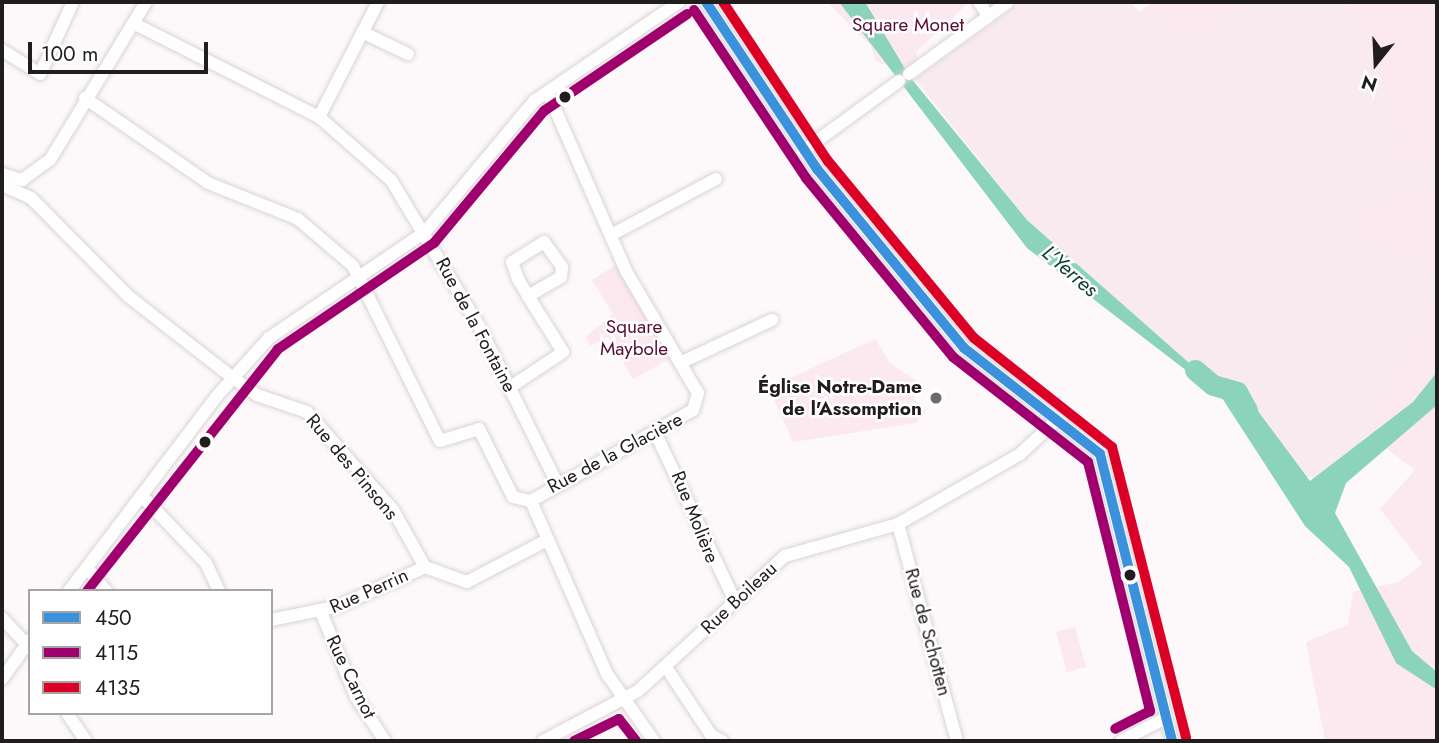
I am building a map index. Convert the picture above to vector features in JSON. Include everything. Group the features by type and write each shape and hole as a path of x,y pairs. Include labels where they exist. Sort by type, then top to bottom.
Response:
{"street":[{"path":"2,50 40,74 73,2"},
{"path":"2,174 22,180 37,174 145,2"},
{"path":"319,117 378,2"},
{"path":"71,589 233,378 269,338 357,274 425,232 534,101 679,2"},
{"path":"706,2 803,151 964,348 1093,445 1105,466 1172,741"},
{"path":"979,2 988,16"},
{"path":"803,151 1008,2"},
{"name":"Rue de la Fontaine","path":"133,23 319,117 391,180 425,232 558,485"},
{"path":"362,32 408,54"},
{"name":"Rue de la Glacière","path":"548,93 611,235 699,402 655,432 531,502 545,541 623,701 654,741"},
{"path":"85,98 208,183 298,219 357,274 440,441 480,429 513,497 531,502"},
{"path":"611,235 716,179"},
{"name":"Rue des Pinsons","path":"2,185 31,198 128,296 233,378 257,394 307,412 393,510 425,566"},
{"path":"509,388 563,352 528,296 512,262 544,242 562,267 561,277 528,296"},
{"path":"680,363 772,320"},
{"name":"Rue Boileau","path":"544,741 562,737 623,701 666,667 785,556 898,524 1020,454 1057,420"},
{"name":"Rue Molière","path":"655,432 735,601"},
{"path":"142,496 206,563 218,589"},
{"name":"Rue de Schotten","path":"898,524 957,741"},
{"path":"425,566 467,582 545,541"},
{"name":"Rue Perrin","path":"273,620 321,612 425,566"},
{"path":"87,568 104,589"},
{"name":"Rue Carnot","path":"321,612 356,697 385,741"},
{"path":"2,618 28,642"},
{"path":"2,679 28,644"},
{"path":"666,667 711,735 722,741"},
{"path":"67,715 86,741"},
{"path":"1121,741 1166,718"}],"shaded area":[{"path":"1022,2 1131,2 1139,12 1155,2 1437,2 1437,372 1320,479 1302,476 1246,395 1238,388 1221,391 1027,220 915,79"}],"green space":[{"name":"Square Monet","path":"827,2 969,2 916,52 919,64 907,72 875,61 871,46"},
{"path":"1153,2 1245,2 1190,35 1139,13"},
{"path":"1349,2 1437,2 1437,153 1395,158 1405,136 1386,119 1385,80"},
{"path":"1437,186 1437,271 1345,222"},
{"name":"Square Maybole","path":"617,264 671,358 633,379 608,337 590,346 586,337 613,314 592,280"},
{"path":"1437,291 1437,741 1325,741 1306,642 1348,625 1353,592 1398,582 1423,564 1380,509 1415,470 1365,432"},
{"path":"875,339 890,363 921,384 913,398 926,412 915,423 793,442 769,388"},
{"path":"1075,627 1086,667 1067,672 1056,632"}],"water":[{"path":"839,2 865,2 910,77 1027,220 1221,391 1238,388 1246,395 1310,481 1413,402 1437,372 1437,405 1346,483 1335,513 1412,651 1437,672 1437,690 1396,663 1349,567 1305,526 1222,398 1027,248"}],"waterway":[{"name":"L'Yerres","path":"1195,370 1213,385 1237,392 1247,410"}],"transit line":[{"name":"450","path":"706,2 817,169 964,348 1100,454 1172,741"},
{"name":"4135","path":"723,2 828,161 974,338 1112,447 1186,738"},
{"name":"4115","path":"694,10 806,178 953,357 1088,462 1150,711 1115,729"},
{"name":"4115","path":"89,589 278,349 434,243 544,111 687,14"},
{"name":"4115","path":"574,741 619,719 636,741"}],"place":[{"name":"Église Notre-Dame de l'Assomption","path":"936,398"}]}
